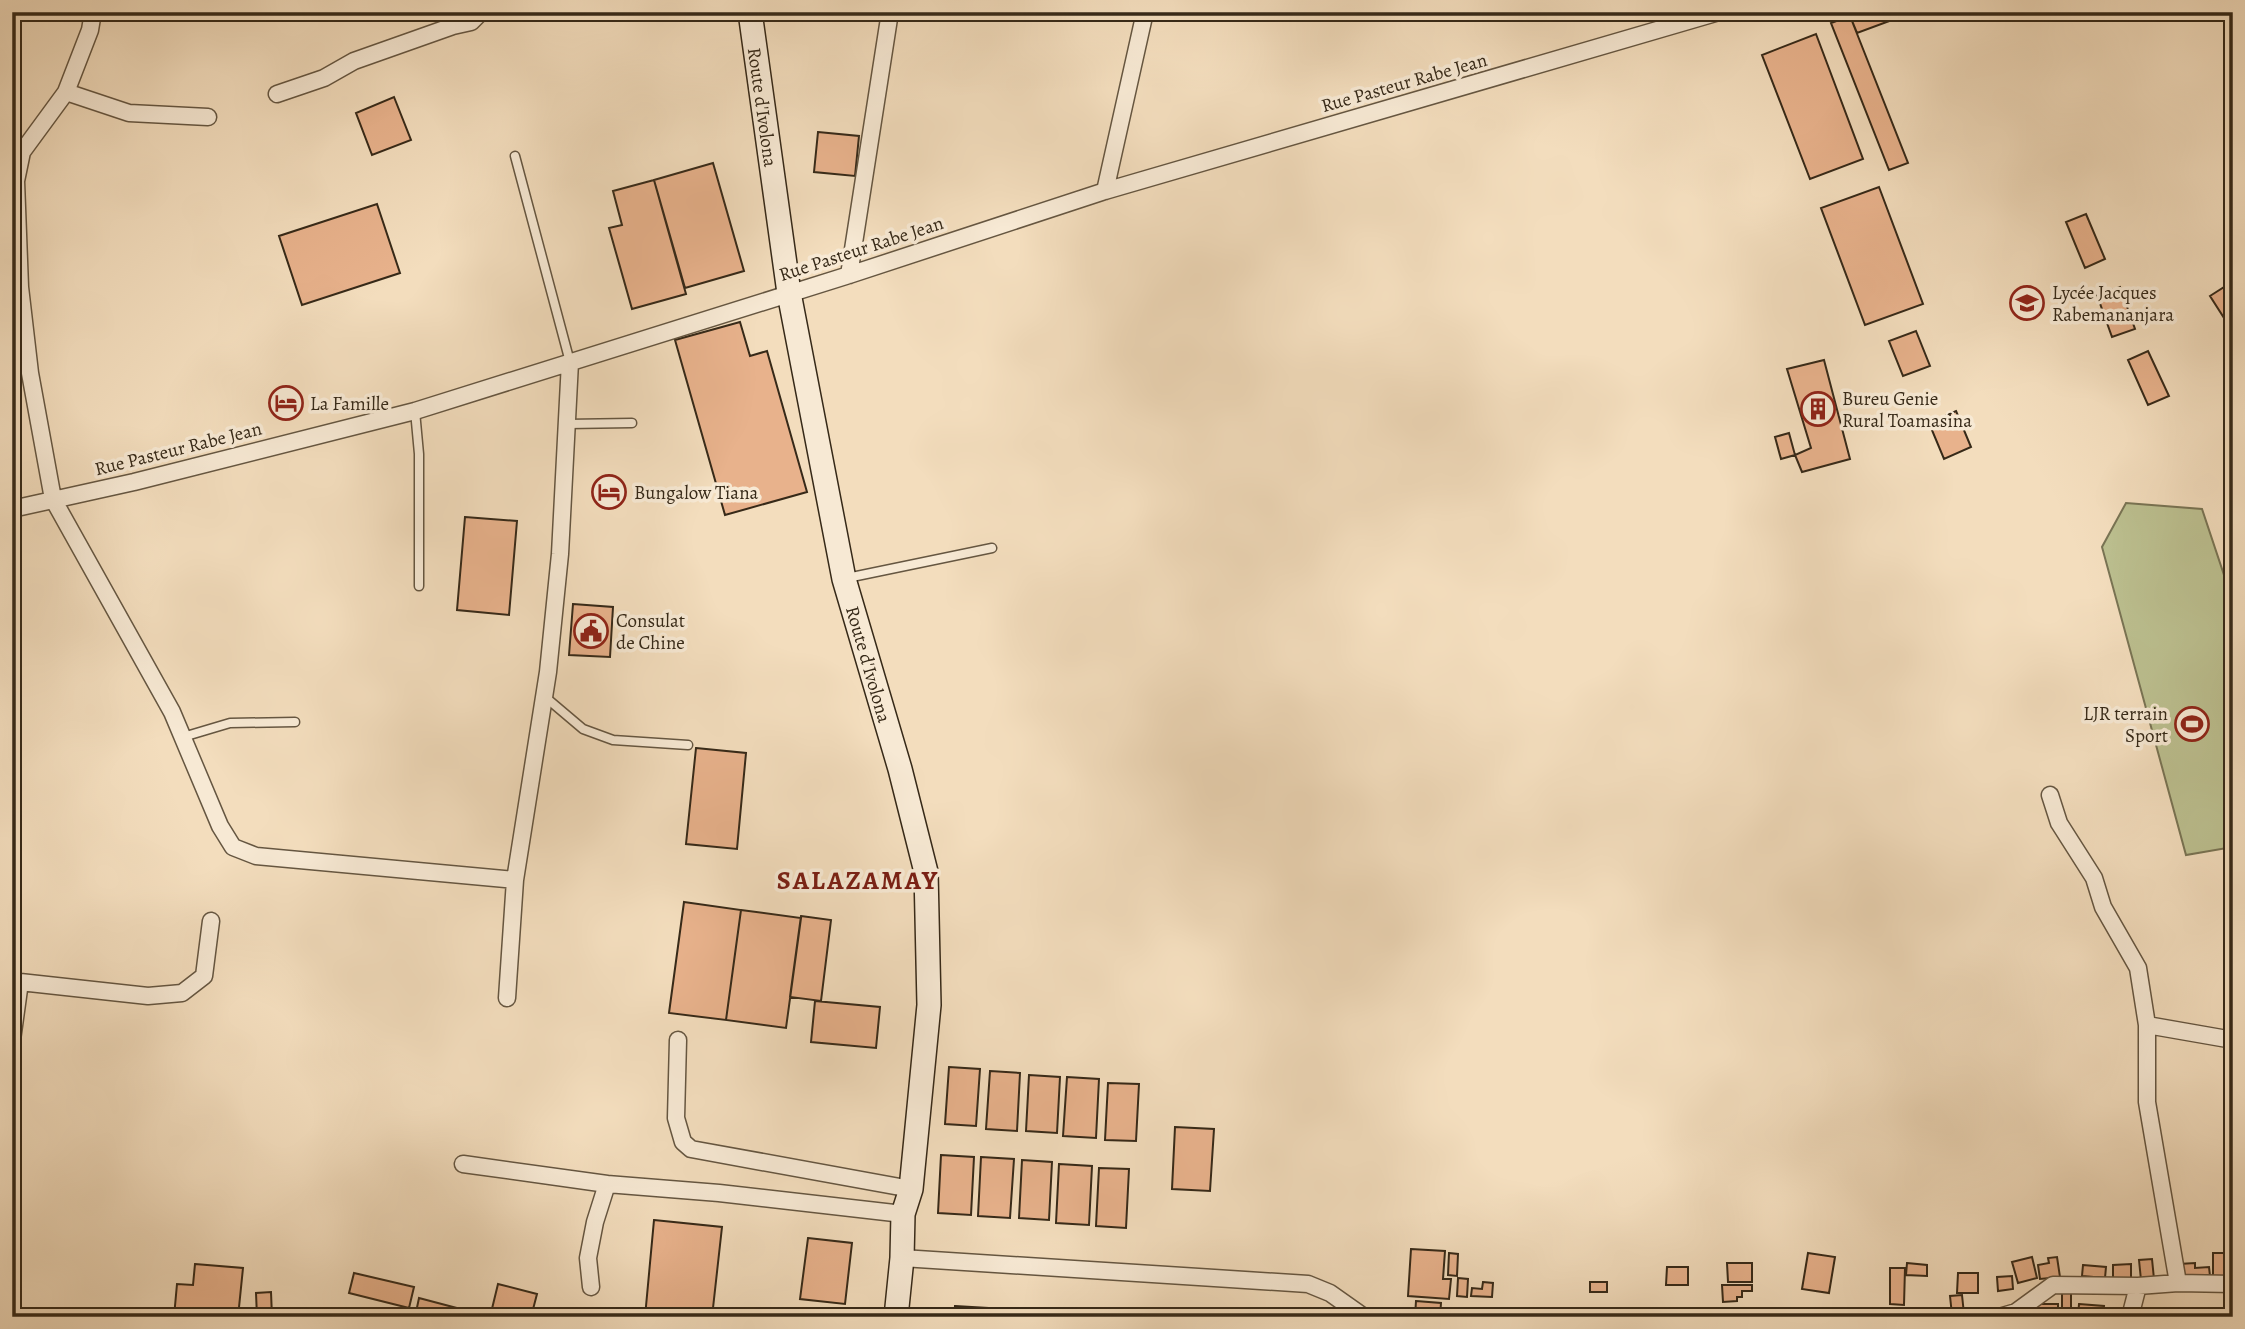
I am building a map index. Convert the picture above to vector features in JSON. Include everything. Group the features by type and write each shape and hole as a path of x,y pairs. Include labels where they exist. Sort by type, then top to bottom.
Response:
{"main road":[{"name":"Route d'Ivolona","path":"750,12 789,293 844,579 900,769 926,872 929,1005 911,1189 903,1214 896,1317"}],"street":[{"path":"93,12 90,30 66,92 22,152 16,181 16,286 53,499 172,712 220,826 233,847 256,856 515,880"},
{"path":"277,94 324,78 354,61 471,22 481,12"},
{"path":"849,275 890,12"},
{"path":"1105,191 1145,12"},
{"name":"Rue Pasteur Rabe Jean","path":"12,509 134,482 415,411 849,275 1105,191 1685,18 1719,12"},
{"path":"66,92 129,113 208,117"},
{"path":"507,998 515,880 544,696 559,554 570,362"},
{"path":"2050,795 2059,822 2094,878 2103,907 2138,968 2147,1026 2147,1102 2178,1283"},
{"path":"12,1040 16,981 148,996 182,993 204,976 211,921"},
{"path":"2147,1026 2233,1041"},
{"path":"678,1040 676,1118 683,1142 691,1149 911,1189"},
{"path":"463,1164 607,1184 719,1193 903,1214"},
{"path":"592,1287 587,1258 607,1184"},
{"path":"902,1258 1308,1284 1330,1293 1364,1317"},
{"path":"1999,1317 2016,1312 2053,1286 2233,1284"},
{"path":"2130,1317 2138,1286"}],"lane":[{"path":"515,156 570,362"},
{"path":"415,411 419,454 419,586"},
{"path":"567,424 632,423"},
{"path":"844,579 992,548"},
{"path":"544,696 583,729 613,740 688,745"},
{"path":"183,737 230,723 295,722"}],"green space":[{"name":"LJR terrain Sport","path":"2126,503 2202,509 2233,602 2233,847 2186,855 2102,547"}],"building":[{"path":"1859,12 1911,13 1857,33 1850,16"},
{"path":"1850,16 1908,163 1889,170 1831,23"},
{"path":"1816,34 1863,159 1810,179 1762,55"},
{"path":"394,97 411,140 372,155 356,113"},
{"path":"818,132 859,136 855,176 814,172"},
{"path":"713,163 744,271 685,288 654,180"},
{"path":"654,180 686,294 632,309 609,228 622,225 613,191"},
{"path":"1879,187 1923,304 1865,325 1821,208"},
{"path":"377,204 400,273 302,305 279,236"},
{"path":"2086,214 2105,259 2085,268 2066,222"},
{"path":"2233,282 2233,332 2210,296"},
{"path":"2120,287 2135,329 2112,337 2097,295"},
{"path":"740,322 750,356 767,351 807,492 725,515 675,340"},
{"path":"1916,331 1930,366 1903,376 1889,341"},
{"path":"2148,351 2169,396 2148,405 2128,360"},
{"name":"Bureu Genie Rural Toamasina","path":"1824,360 1850,459 1802,472 1795,455 1811,448 1787,369"},
{"path":"1956,411 1971,447 1944,459 1929,423"},
{"path":"1789,433 1795,455 1781,459 1775,437"},
{"path":"465,517 517,521 509,615 457,610"},
{"name":"Consulat de Chine","path":"573,604 613,607 610,657 569,655"},
{"path":"696,748 746,753 737,849 686,844"},
{"path":"684,902 741,910 726,1020 669,1013"},
{"path":"741,910 801,918 786,1028 726,1020"},
{"path":"801,916 831,920 821,1001 790,997"},
{"path":"815,1001 880,1007 876,1048 811,1042"},
{"path":"949,1067 980,1069 976,1126 945,1124"},
{"path":"990,1071 1020,1073 1017,1131 986,1129"},
{"path":"1029,1075 1060,1077 1057,1133 1026,1131"},
{"path":"1067,1077 1099,1079 1096,1138 1063,1136"},
{"path":"1108,1083 1139,1084 1136,1141 1105,1140"},
{"path":"1175,1127 1214,1129 1210,1191 1172,1189"},
{"path":"941,1155 974,1157 971,1215 938,1213"},
{"path":"981,1157 1014,1159 1010,1218 978,1216"},
{"path":"1022,1160 1052,1162 1049,1220 1019,1218"},
{"path":"1059,1164 1092,1166 1089,1225 1056,1223"},
{"path":"1099,1168 1129,1169 1126,1228 1096,1226"},
{"path":"654,1220 722,1227 712,1317 645,1317"},
{"path":"808,1238 852,1243 845,1304 800,1299"},
{"path":"1411,1249 1445,1251 1443,1279 1451,1279 1449,1299 1408,1296"},
{"path":"1449,1253 1458,1254 1457,1276 1448,1275"},
{"path":"1808,1253 1835,1257 1829,1293 1802,1289"},
{"path":"2213,1253 2226,1253 2227,1277 2213,1277"},
{"path":"2032,1257 2037,1278 2018,1283 2012,1262"},
{"path":"2057,1257 2060,1277 2040,1279 2038,1265 2049,1263 2048,1258"},
{"path":"2152,1259 2154,1279 2141,1280 2139,1260"},
{"path":"1727,1263 1752,1263 1752,1282 1728,1282"},
{"path":"1907,1263 1927,1265 1927,1276 1906,1275"},
{"path":"2195,1263 2195,1268 2209,1267 2210,1276 2180,1279 2179,1264"},
{"path":"195,1264 243,1268 238,1317 174,1317 177,1284 193,1285"},
{"path":"2131,1264 2131,1279 2113,1279 2113,1265"},
{"path":"2083,1265 2106,1267 2105,1278 2082,1276"},
{"path":"1667,1267 1688,1267 1688,1285 1666,1285"},
{"path":"1890,1268 1905,1268 1904,1305 1890,1304"},
{"path":"354,1273 414,1287 409,1308 349,1293"},
{"path":"1958,1273 1978,1273 1978,1293 1957,1293"},
{"path":"2012,1276 2013,1289 1998,1291 1997,1277"},
{"path":"1458,1278 1468,1279 1467,1297 1457,1296"},
{"path":"1483,1282 1493,1283 1492,1297 1471,1296 1472,1288 1482,1289"},
{"path":"1590,1282 1607,1282 1607,1292 1590,1292"},
{"path":"498,1284 537,1294 531,1317 490,1317"},
{"path":"1722,1285 1752,1285 1752,1291 1742,1291 1742,1297 1737,1297 1737,1301 1723,1302"},
{"path":"2062,1288 2071,1288 2071,1311 2062,1311"},
{"path":"271,1292 272,1317 257,1317 256,1293"},
{"path":"1962,1295 1964,1314 1952,1315 1950,1296"},
{"path":"419,1298 472,1312 471,1317 415,1317"},
{"path":"1416,1301 1441,1303 1440,1317 1415,1317"},
{"path":"2028,1304 2058,1304 2058,1317 2028,1317"},
{"path":"2079,1304 2104,1306 2103,1317 2078,1317"},
{"path":"955,1306 988,1308 988,1317 954,1317"},
{"path":"992,1309 1026,1312 1026,1317 991,1317"}],"place":[{"name":"Lycée Jacques Rabemananjara","path":"2027,303"},
{"name":"La Famille","path":"286,403"},
{"name":"Bureu Genie Rural Toamasina","path":"1818,409"},
{"name":"Bungalow Tiana","path":"609,492"},
{"name":"Consulat de Chine","path":"591,631"},
{"name":"LJR terrain Sport","path":"2192,724"}],"district":[{"name":"SALAZAMAY","path":"858,880"}]}
